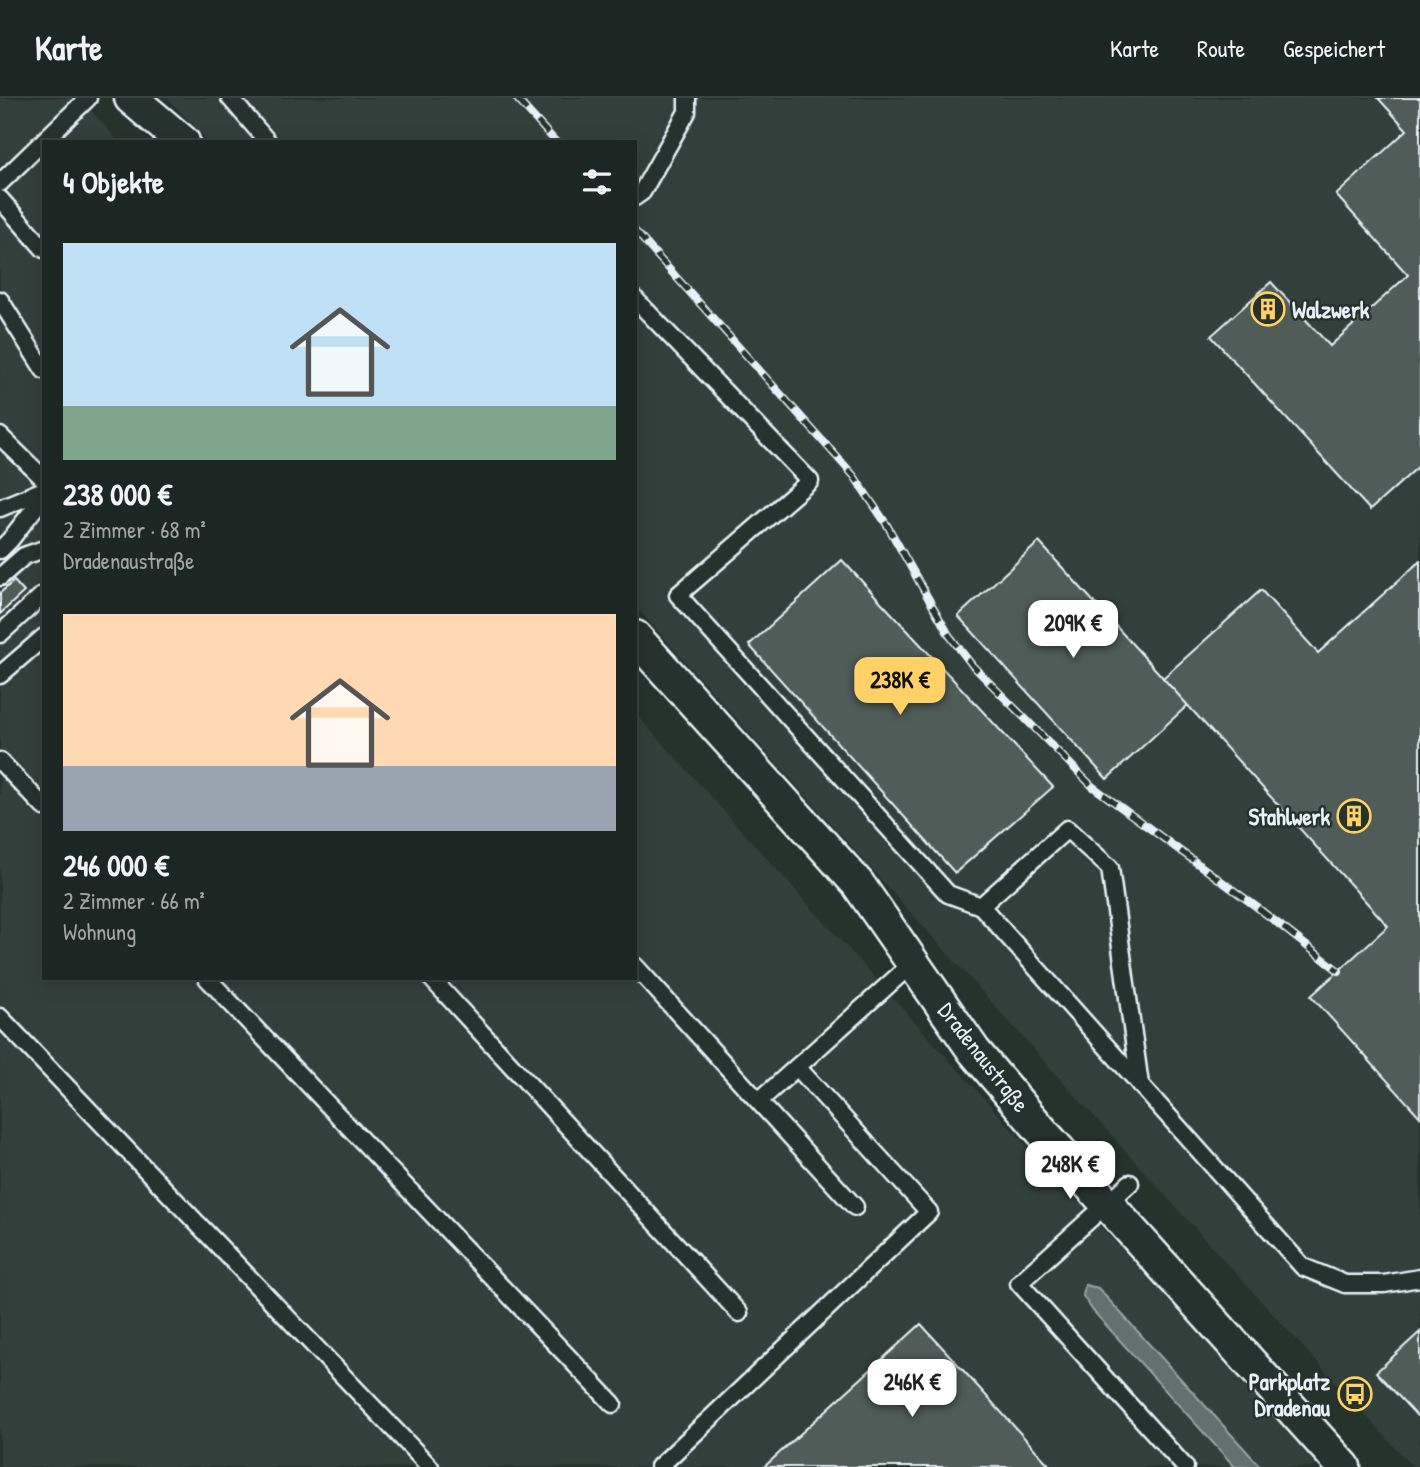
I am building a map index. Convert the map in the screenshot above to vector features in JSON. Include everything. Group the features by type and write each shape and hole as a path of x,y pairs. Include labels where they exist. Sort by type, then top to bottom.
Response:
{"street":[{"path":"131,98 181,140"},
{"name":"Dradenaustraße","path":"637,639 858,884 918,958 974,1051 1119,1193 1345,1467"}],"lane":[{"path":"45,140 88,98"},
{"path":"230,98 266,140"},
{"path":"637,196 642,192 687,112 687,98"},
{"path":"0,183 42,142"},
{"path":"0,199 42,247"},
{"path":"0,300 42,367"},
{"path":"637,301 810,481 678,595 948,894 981,906 1303,1267 1345,1284 1384,1284 1420,1278"},
{"path":"0,436 42,477"},
{"path":"0,508 42,491"},
{"path":"0,550 42,499"},
{"path":"0,577 24,556 42,550"},
{"path":"0,634 42,596"},
{"path":"0,675 42,639"},
{"path":"0,761 42,805"},
{"path":"981,906 1067,829 1110,868 1140,1085"},
{"path":"759,1101 918,958"},
{"path":"637,968 855,1206"},
{"path":"209,980 613,1404"},
{"path":"432,980 739,1313"},
{"path":"0,1017 430,1467"},
{"path":"659,1467 929,1212 797,1067"},
{"path":"1119,1193 1019,1283 1185,1467"}],"shaded area":[{"path":"0,98 80,98 117,140 42,140 42,980 637,980 637,715 1322,1467 0,1467"},
{"path":"168,98 1420,98 1420,1467 1413,1467 1220,1256 637,608 637,140 206,140"},
{"path":"1085,1285 1098,1288 1261,1467 1235,1467 1093,1311 1083,1296"}],"building":[{"name":"Walzwerk","path":"1378,98 1420,98 1420,465 1370,510 1211,336 1271,282 1330,346 1408,275 1336,195 1407,130"},
{"path":"1039,542 1188,705 1107,779 958,616"},
{"path":"842,560 1053,787 955,873 749,645"},
{"name":"Stahlwerk","path":"1420,561 1420,1117 1311,996 1388,926 1163,678 1261,590 1318,653"},
{"path":"14,581 24,592 0,614 0,593"},
{"path":"921,1324 1051,1467 764,1467"},
{"path":"1420,1332 1420,1414 1417,1416 1376,1372"}],"railway":[{"path":"516,98 554,140"},
{"path":"637,233 854,476 887,525 949,635 972,665 1092,786 1339,971"}],"place":[{"name":"Walzwerk","path":"1268,309"},
{"name":"Stahlwerk","path":"1354,816"},
{"name":"Parkplatz Dradenau","path":"1355,1394"}]}
